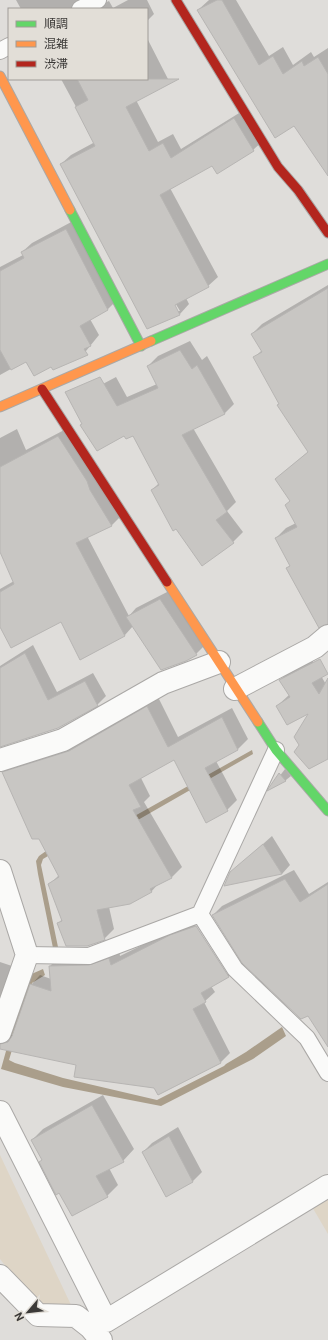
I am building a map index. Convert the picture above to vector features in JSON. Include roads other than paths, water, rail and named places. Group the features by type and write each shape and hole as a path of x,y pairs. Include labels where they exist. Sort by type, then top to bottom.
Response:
{"street":[{"path":"176,0 278,167 298,190 328,233"},
{"path":"0,76 141,346"},
{"path":"0,407 328,264"},
{"path":"42,389 276,750 328,812"},
{"path":"236,689 315,646 328,636"},
{"path":"0,760 64,740 163,683 219,662"},
{"path":"0,871 27,954 0,1032"},
{"path":"0,1112 99,1329"},
{"path":"99,1329 328,1186"},
{"path":"0,1276 38,1315 76,1316 99,1329"}],"lane":[{"path":"82,8 98,0"},
{"path":"27,954 89,956 200,914 276,750"},
{"path":"200,914 235,969 307,1038 328,1073"}]}
